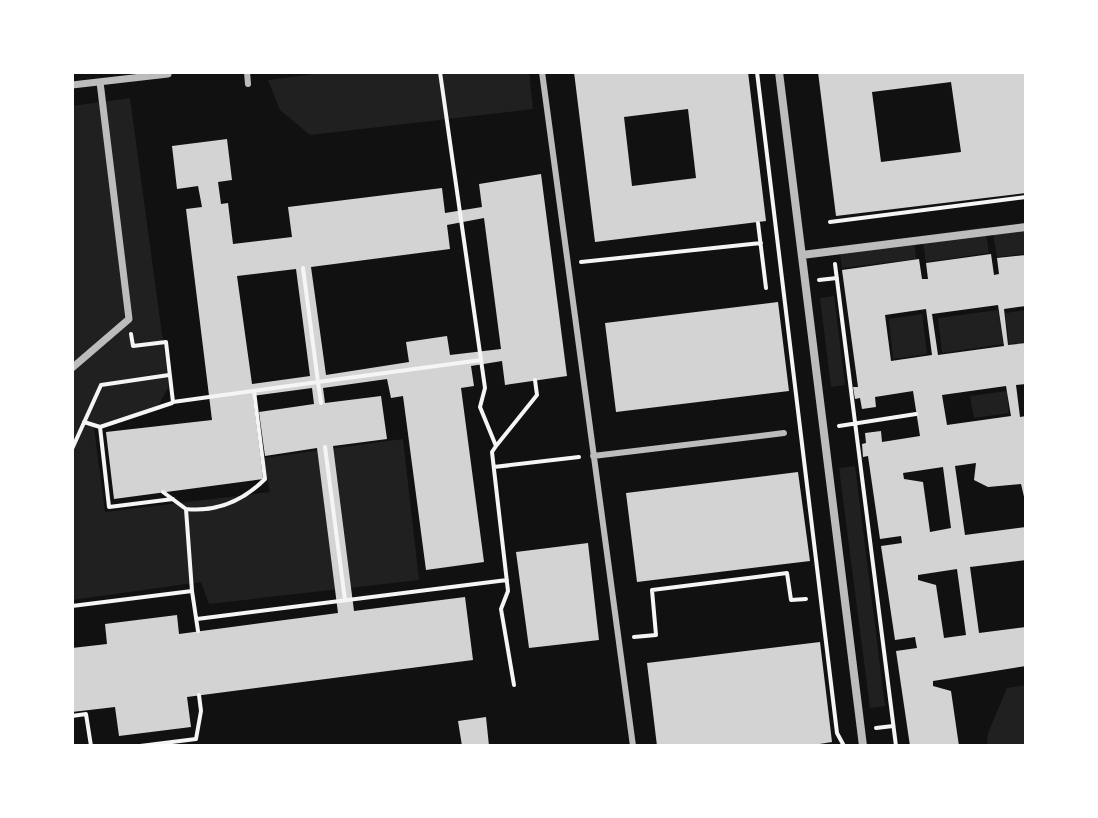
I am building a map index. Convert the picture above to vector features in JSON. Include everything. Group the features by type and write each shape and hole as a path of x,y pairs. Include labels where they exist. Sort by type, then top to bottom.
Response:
{"street":[{"path":"779,72 863,746"},
{"path":"72,85 100,82 113,76 168,74"},
{"path":"72,368 129,319 100,82"},
{"path":"802,255 1026,227"}],"lane":[{"path":"247,72 248,84"},
{"path":"542,72 633,746"},
{"path":"593,456 784,433"}],"path":[{"path":"440,72 485,388 480,407 496,446"},
{"path":"757,72 834,734 844,746"},
{"path":"830,222 1026,197"},
{"path":"758,223 766,288"},
{"path":"567,263 761,243"},
{"path":"303,268 321,403"},
{"path":"819,280 837,278 896,746"},
{"path":"133,346 166,342 173,402"},
{"path":"84,422 100,427 173,402 481,360"},
{"path":"72,449 101,385 169,375"},
{"path":"514,685 501,609 508,591 492,452 537,395 535,380"},
{"path":"163,492 186,509 204,511 223,507 265,479 254,391"},
{"path":"839,426 916,414"},
{"path":"100,427 109,507 173,499"},
{"path":"325,447 345,600"},
{"path":"494,467 593,456"},
{"path":"186,509 198,631"},
{"path":"634,637 656,635 652,590 787,573 791,600 806,599"},
{"path":"197,619 507,580"},
{"path":"72,606 192,591"},
{"path":"140,746 196,739 201,711 199,695"},
{"path":"72,716 86,714 91,746"},
{"path":"873,729 893,726"},
{"path":"834,734 851,732"}],"shaded area":[{"path":"330,72 529,72 533,109 310,135 280,110 268,80"},
{"path":"130,98 169,386 156,410 94,428 105,512 270,492 263,458 403,439 419,580 209,604 201,582 72,600 72,106"},
{"path":"1026,223 1026,254 997,257 992,228"},
{"path":"985,227 989,253 926,262 922,236"},
{"path":"914,237 916,259 842,268 839,247"},
{"path":"834,296 845,385 831,387 820,298"},
{"path":"998,310 1003,344 942,353 938,318"},
{"path":"1026,310 1026,342 1009,344 1005,313"},
{"path":"922,314 927,354 893,359 889,319"},
{"path":"1007,391 1009,413 974,418 970,396"},
{"path":"855,466 885,706 870,708 839,468"},
{"path":"1026,685 1026,746 987,746 988,733 1007,688"}],"building":[{"path":"574,72 748,72 766,221 595,242","holes":["688,109 696,178 632,186 624,117"]},
{"path":"818,72 1025,72 1026,193 836,216","holes":["951,82 961,152 881,162 872,92"]},
{"path":"227,139 232,180 218,182 221,204 228,203 233,244 292,237 288,207 442,188 445,213 482,207 479,184 541,174 567,376 505,385 502,361 471,366 474,386 461,388 484,562 426,570 403,396 391,398 387,379 323,388 325,403 381,396 387,439 333,446 354,611 465,597 473,660 187,697 191,727 119,736 115,707 72,712 72,648 107,644 105,624 177,615 179,634 338,613 317,448 265,456 259,412 314,404 312,388 253,396 263,479 114,499 106,432 212,420 186,209 202,207 198,186 177,189 172,146","holes":["484,218 501,349 450,355 447,336 406,342 409,362 326,375 311,267 450,249 447,225","296,269 310,376 252,384 237,276"]},
{"path":"991,254 994,275 999,274 997,258 1026,255 1026,306 1004,309 1008,345 1026,343 1026,384 1016,385 1020,417 1026,416 1026,505 1021,484 988,487 974,480 976,463 955,466 965,535 1026,527 1026,560 970,567 979,633 1026,627 1026,666 933,681 933,686 951,691 959,746 910,746 896,651 917,648 915,637 895,640 881,546 902,543 901,536 880,539 868,456 863,457 862,444 866,443 865,433 881,431 882,442 920,436 913,391 875,397 876,407 862,409 860,398 855,399 853,387 858,387 842,270 919,259 922,279 928,279 926,263","holes":["998,305 1004,346 938,355 932,314","926,309 932,355 891,361 885,315","1006,386 1011,416 947,425 942,395","943,467 951,528 930,532 923,482 904,479 903,473","957,569 966,635 944,638 936,585 918,580 918,575"]},
{"path":"778,302 789,391 616,412 605,323"},
{"path":"798,472 810,561 637,582 626,493"},
{"path":"588,543 599,640 529,648 516,552"},
{"path":"820,642 832,742 807,746 657,746 647,663"},
{"path":"486,717 489,746 462,746 458,721"}]}
